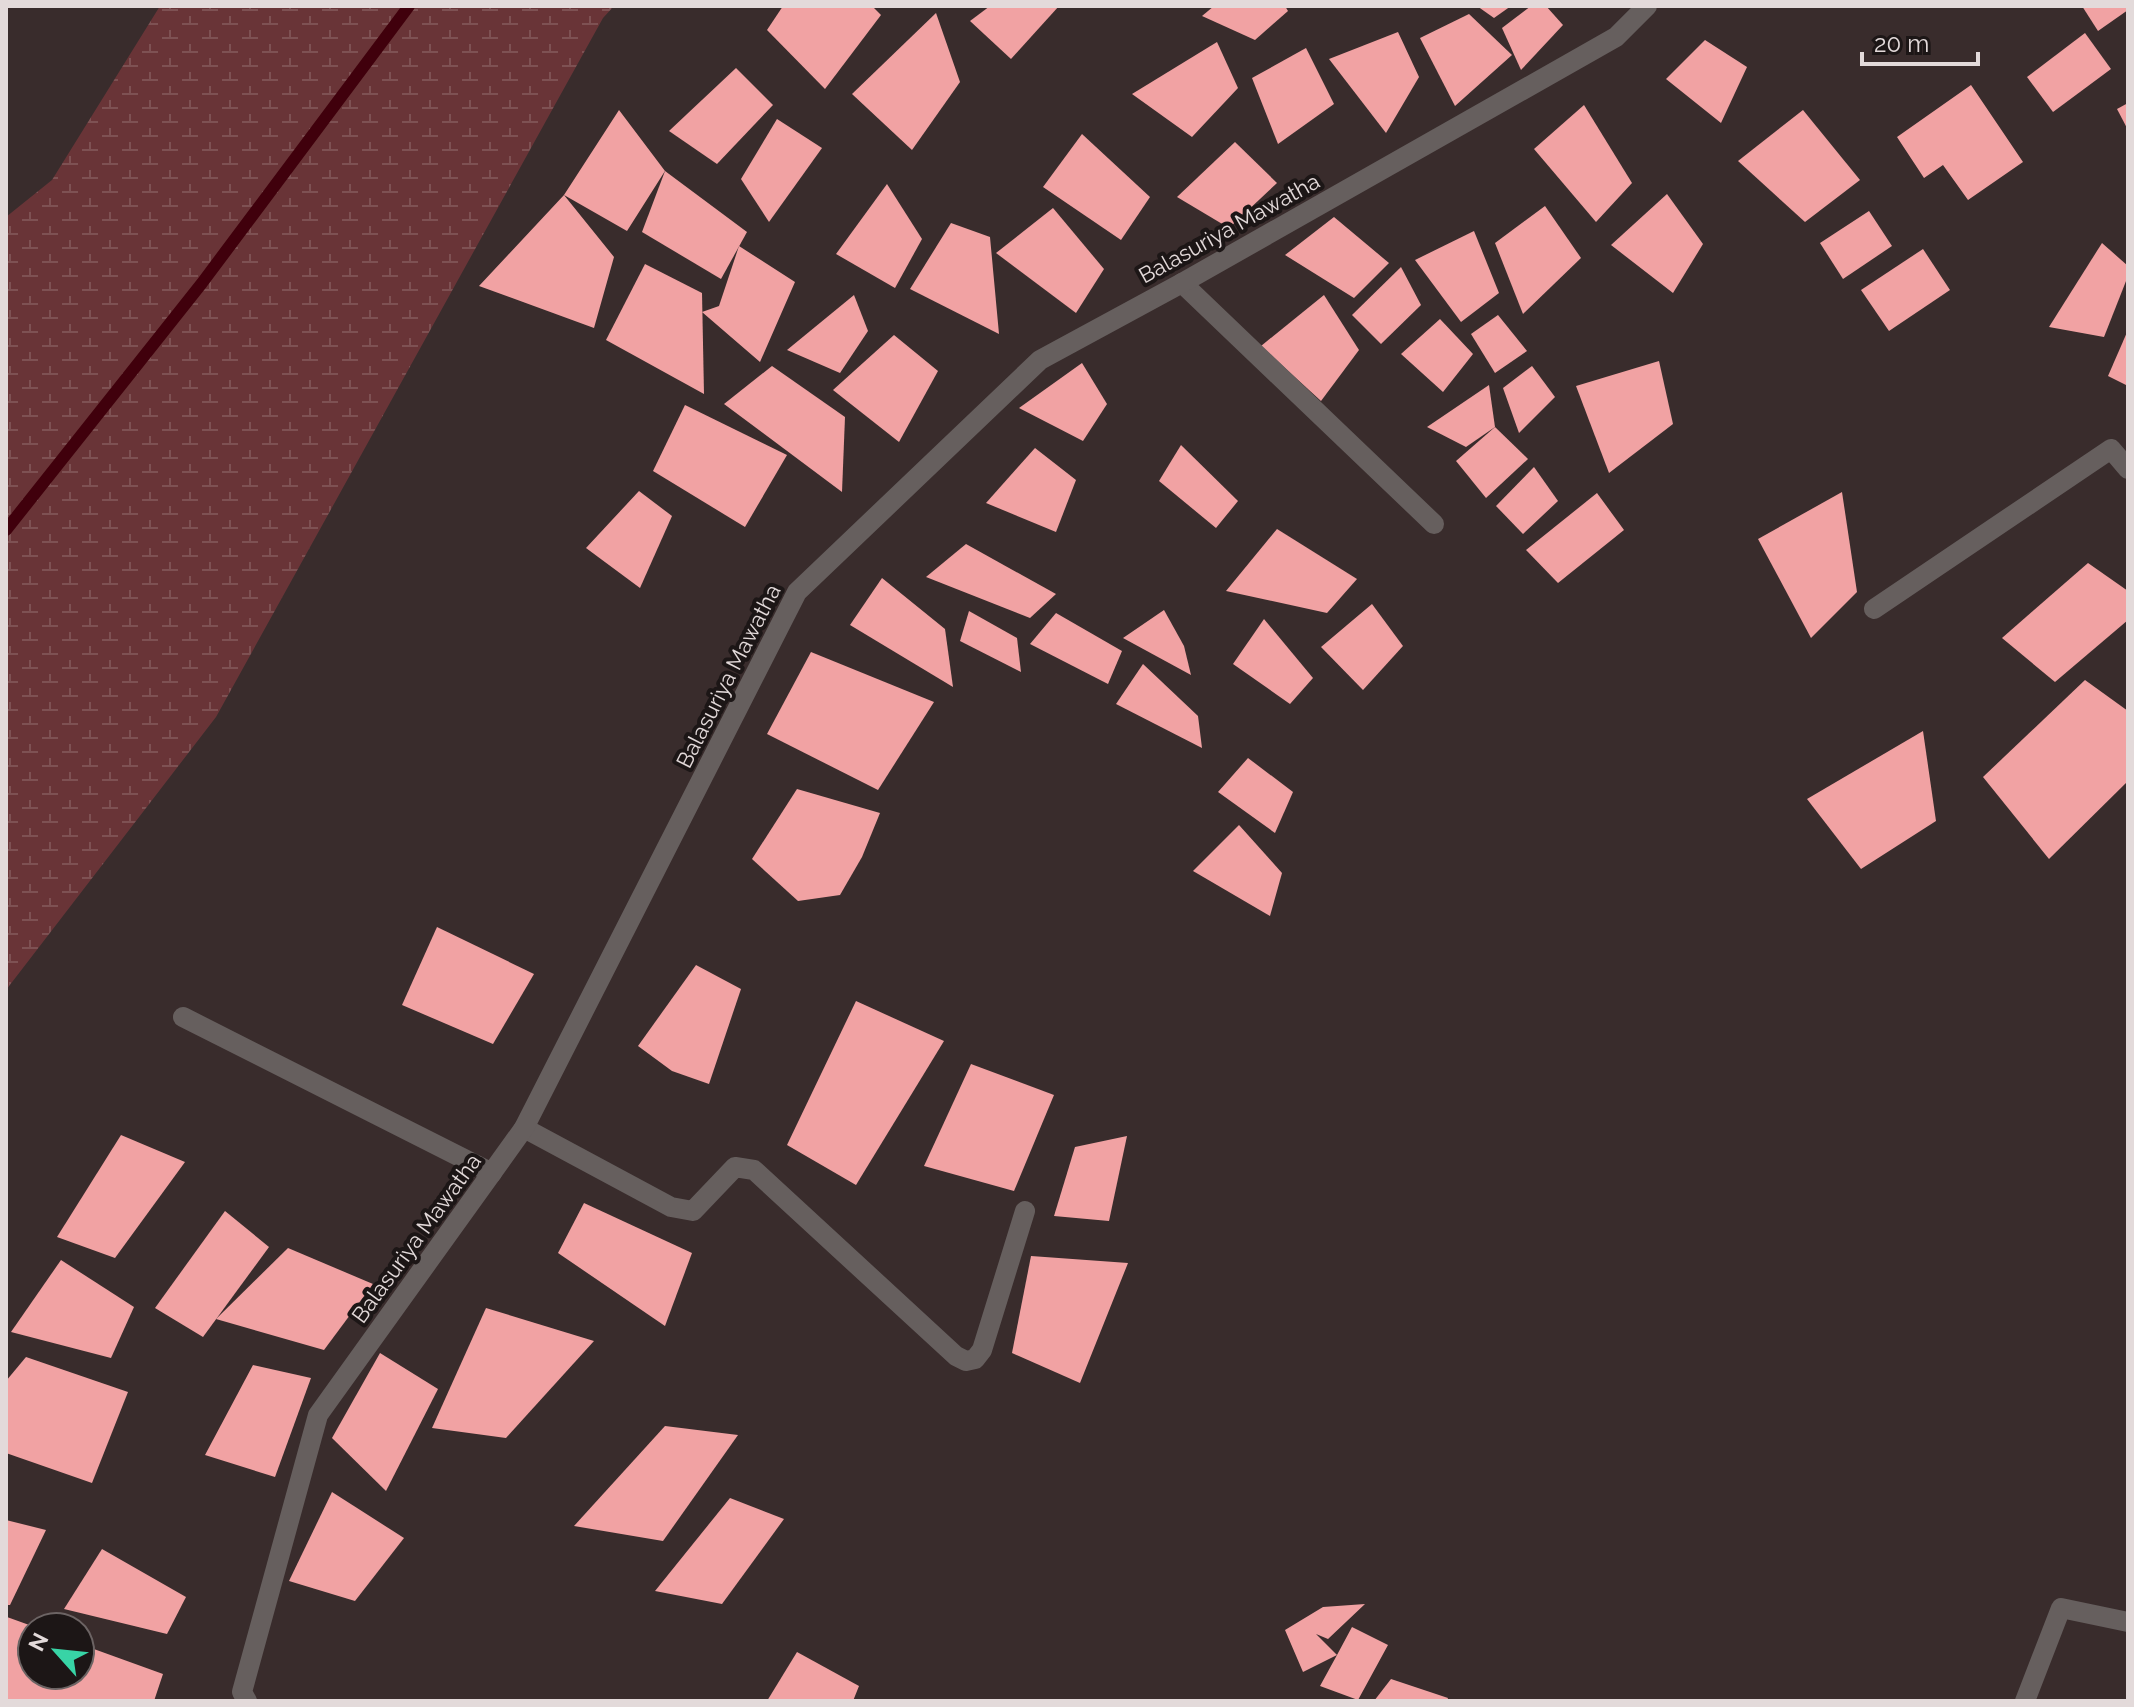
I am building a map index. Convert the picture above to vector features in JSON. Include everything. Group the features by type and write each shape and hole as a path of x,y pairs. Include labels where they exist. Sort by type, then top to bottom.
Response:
{"street":[{"name":"Balasuriya Mawatha","path":"247,1701 242,1692 318,1415 524,1128 797,592 1040,360 1616,37 1647,6"},
{"path":"1182,283 1434,524"},
{"path":"1874,609 2111,449 2128,469"},
{"path":"183,1017 492,1173"},
{"path":"524,1128 671,1207 693,1211 735,1167 754,1170 925,1330 966,1361 975,1359 982,1350 1025,1211"},
{"path":"2025,1701 2061,1608 2128,1622"}],"green space":[{"path":"160,6 614,6 603,18 216,717 6,990 6,217 52,180"}],"building":[{"path":"783,6 872,6 881,15 825,89 767,30"},
{"path":"990,6 1059,6 1011,59 970,21"},
{"path":"1214,6 1285,6 1288,11 1255,40 1202,16"},
{"path":"1477,6 1511,6 1494,18"},
{"path":"1531,6 1546,6 1563,25 1521,70 1502,28"},
{"path":"2082,6 2128,6 2128,10 2098,31"},
{"path":"936,13 960,82 912,150 852,94"},
{"path":"1469,14 1512,55 1455,106 1420,38"},
{"path":"1398,32 1419,77 1386,133 1329,59"},
{"path":"2085,33 2111,69 2053,112 2027,77"},
{"path":"1705,40 1747,67 1721,123 1666,79"},
{"path":"1217,42 1238,88 1192,137 1132,94"},
{"path":"1306,48 1334,104 1278,144 1252,78"},
{"path":"736,68 773,105 717,164 669,131"},
{"path":"1971,85 2023,162 1968,200 1943,165 1924,178 1897,137"},
{"path":"2128,103 2128,130 2117,109"},
{"path":"1584,105 1632,183 1596,222 1534,149"},
{"path":"619,110 665,171 627,231 564,195"},
{"path":"1803,110 1860,180 1805,222 1738,161"},
{"path":"777,119 822,148 769,222 741,179"},
{"path":"1082,134 1150,197 1121,240 1043,187"},
{"path":"1235,142 1277,183 1229,228 1177,197"},
{"path":"665,171 747,232 721,279 642,232"},
{"path":"887,184 922,239 895,288 836,254"},
{"path":"1667,194 1703,244 1673,293 1611,245"},
{"path":"564,195 614,257 594,328 479,286"},
{"path":"1545,206 1581,258 1523,314 1495,243"},
{"path":"1053,208 1104,269 1076,313 996,253"},
{"path":"1869,211 1892,246 1843,279 1820,243"},
{"path":"1334,217 1389,263 1354,298 1285,255"},
{"path":"951,223 990,237 999,334 910,289"},
{"path":"1474,231 1499,293 1461,322 1415,260"},
{"path":"2102,243 2128,266 2128,276 2104,337 2049,327"},
{"path":"739,246 795,282 760,362 702,312 719,306"},
{"path":"1923,249 1950,290 1889,331 1861,290"},
{"path":"645,264 702,293 704,394 606,340"},
{"path":"1401,267 1421,305 1381,344 1352,315"},
{"path":"854,295 868,331 840,373 787,350"},
{"path":"1324,295 1359,350 1321,401 1261,346"},
{"path":"1498,315 1527,351 1495,373 1471,334"},
{"path":"1440,319 1473,354 1443,392 1401,354"},
{"path":"2128,330 2128,386 2108,376"},
{"path":"894,335 938,371 899,442 833,390"},
{"path":"1659,361 1673,424 1609,473 1576,386"},
{"path":"1082,363 1107,404 1083,441 1019,408"},
{"path":"772,366 845,417 842,492 724,404"},
{"path":"1532,366 1555,397 1519,433 1503,388"},
{"path":"1489,385 1495,427 1466,447 1427,427"},
{"path":"685,405 787,455 745,527 653,471"},
{"path":"1495,427 1528,459 1486,498 1456,461"},
{"path":"1181,445 1238,501 1216,528 1159,481"},
{"path":"1035,448 1076,480 1056,532 986,503"},
{"path":"1534,467 1558,501 1523,534 1496,506"},
{"path":"639,491 672,516 640,588 586,548"},
{"path":"1842,492 1857,592 1811,638 1758,539"},
{"path":"1597,493 1624,530 1558,583 1526,550"},
{"path":"1277,529 1357,579 1327,613 1226,591"},
{"path":"966,544 1056,594 1030,618 926,577"},
{"path":"2088,563 2128,591 2128,620 2055,682 2002,638"},
{"path":"882,578 945,629 953,687 850,625"},
{"path":"1372,604 1403,646 1363,690 1321,647"},
{"path":"1164,610 1184,646 1191,675 1123,638"},
{"path":"969,611 1017,638 1021,672 960,641"},
{"path":"1056,613 1122,651 1108,684 1030,644"},
{"path":"1264,619 1313,678 1290,704 1233,664"},
{"path":"811,652 934,702 878,790 767,734"},
{"path":"1143,664 1198,716 1202,748 1116,704"},
{"path":"2085,680 2128,711 2128,781 2049,859 1983,777"},
{"path":"1923,731 1936,821 1861,869 1807,799"},
{"path":"1248,758 1293,792 1275,833 1218,792"},
{"path":"797,789 880,813 862,857 840,895 798,901 752,859"},
{"path":"1239,825 1282,873 1270,916 1193,871"},
{"path":"437,927 534,974 493,1044 402,1005"},
{"path":"696,965 741,989 709,1084 672,1071 638,1046"},
{"path":"856,1001 944,1041 856,1185 787,1145"},
{"path":"971,1064 1054,1095 1014,1191 924,1166"},
{"path":"121,1135 185,1162 115,1258 57,1237"},
{"path":"1127,1136 1109,1221 1054,1216 1075,1147"},
{"path":"584,1203 692,1253 665,1326 558,1253"},
{"path":"225,1211 269,1247 203,1337 155,1308"},
{"path":"288,1248 373,1284 324,1350 216,1319"},
{"path":"1031,1256 1128,1263 1080,1383 1012,1353"},
{"path":"61,1260 134,1307 111,1358 11,1332"},
{"path":"486,1308 594,1341 506,1438 432,1428"},
{"path":"380,1353 438,1389 386,1491 332,1438"},
{"path":"26,1357 128,1392 92,1483 6,1453 6,1381"},
{"path":"253,1365 311,1378 275,1477 205,1455"},
{"path":"665,1426 738,1435 663,1541 574,1526"},
{"path":"332,1492 404,1538 355,1601 289,1581"},
{"path":"730,1498 784,1519 722,1604 655,1591"},
{"path":"6,1520 46,1530 10,1605 6,1605"},
{"path":"102,1549 186,1597 167,1634 96,1617 96,1611 64,1609"},
{"path":"1365,1604 1328,1639 1316,1634 1337,1655 1303,1672 1285,1630 1323,1607"},
{"path":"7,1617 16,1620 16,1691 96,1691 96,1650 163,1674 154,1701 6,1701"},
{"path":"1352,1627 1388,1645 1358,1700 1320,1686"},
{"path":"797,1652 859,1686 853,1701 767,1701"},
{"path":"1391,1679 1448,1698 1447,1701 1374,1701"}],"waterway":[{"path":"6,530 202,283 409,6"}]}
